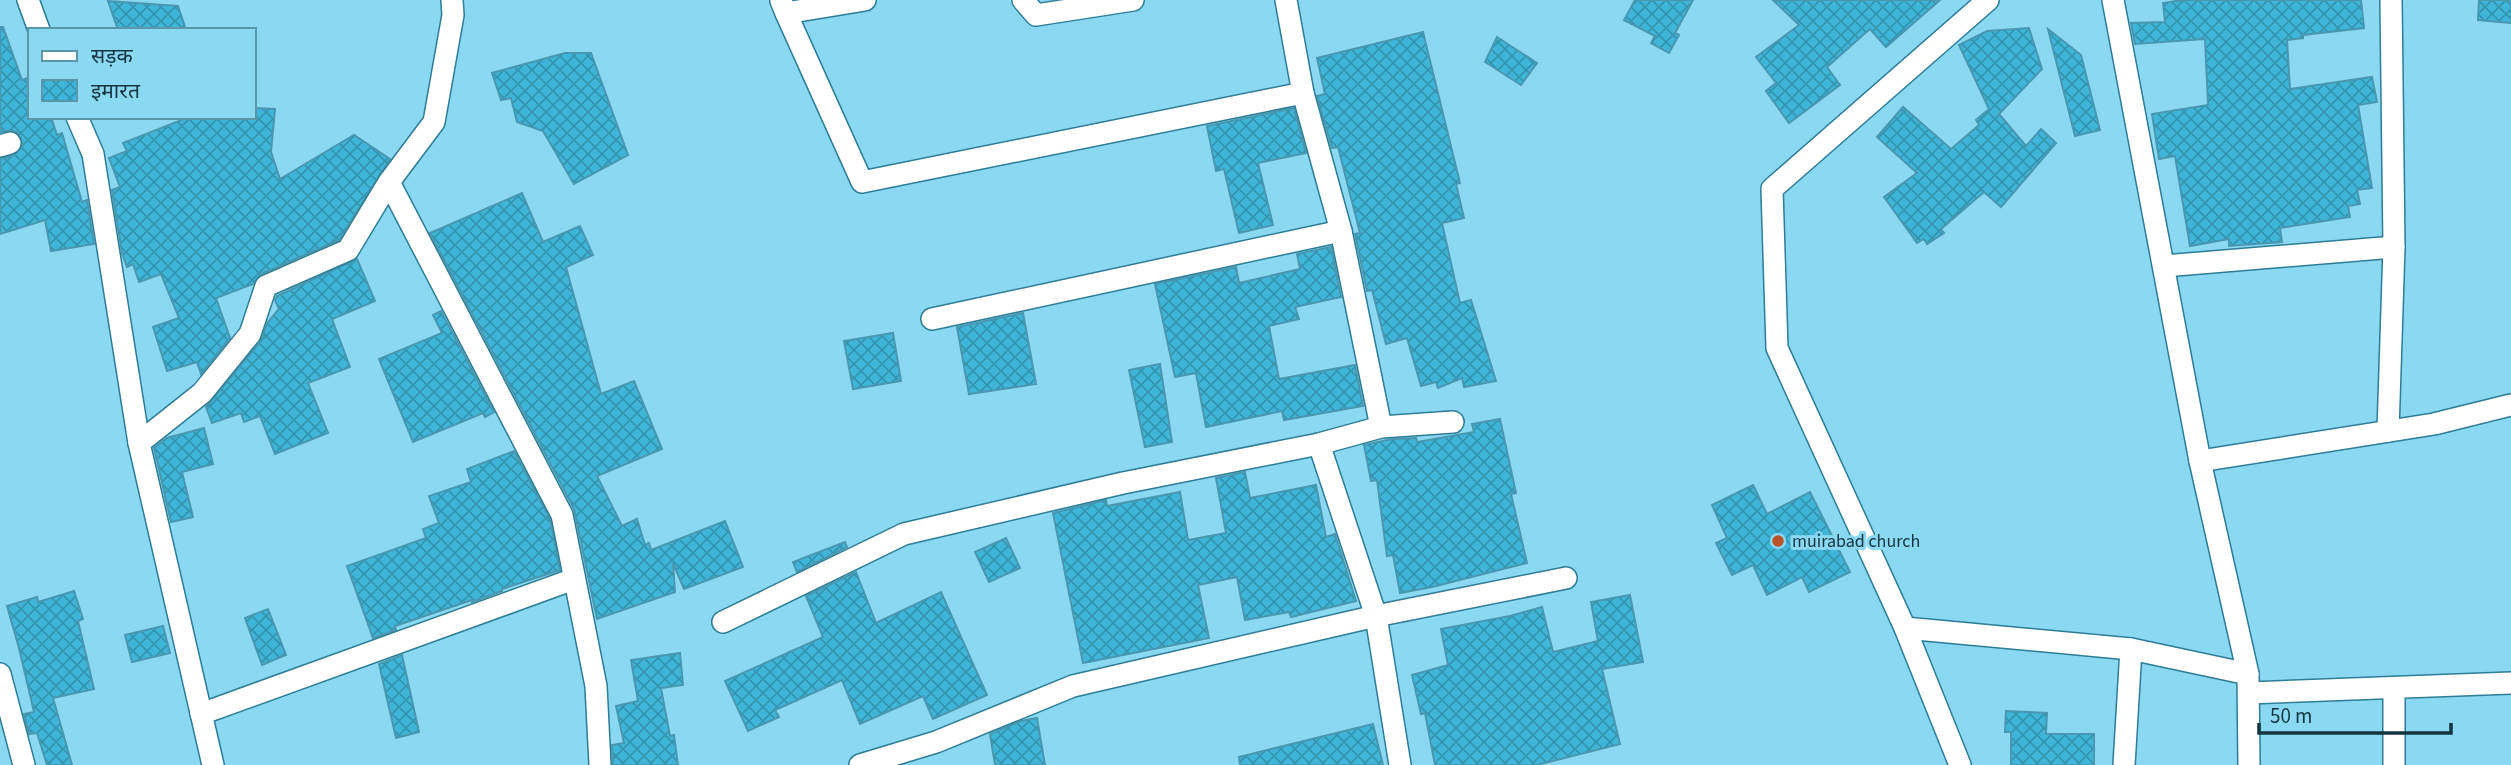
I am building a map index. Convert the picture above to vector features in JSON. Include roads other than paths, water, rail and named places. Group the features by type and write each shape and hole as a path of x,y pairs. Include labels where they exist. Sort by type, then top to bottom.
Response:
{"street":[{"path":"28,0 38,28"},
{"path":"139,443 202,393 250,334 266,286 348,250 389,182 434,122 453,15 452,0"},
{"path":"865,0 784,6 862,181 1303,93"},
{"path":"1023,0 1036,15 1133,0"},
{"path":"1286,0 1303,93 1340,231 1381,427"},
{"path":"1960,765 1905,628 1777,348 1772,189 1988,0"},
{"path":"2113,0 2200,461 2249,684 2249,765"},
{"path":"2388,431 2394,247 2391,0"},
{"path":"78,119 93,154 139,443 213,765"},
{"path":"389,182 562,515 596,686 600,765"},
{"path":"932,319 1340,231"},
{"path":"2164,266 2394,247"},
{"path":"2200,461 2434,424 2511,405"},
{"path":"723,622 904,534 1123,483 1319,444 1381,427 1453,422"},
{"path":"1319,444 1376,616 1400,765"},
{"path":"860,765 936,742 1073,687 1376,616 1566,578"},
{"path":"201,714 574,579"},
{"path":"1905,628 2131,649 2249,684 2393,688 2511,684"},
{"path":"2124,765 2131,649"},
{"path":"0,674 24,765"},
{"path":"2393,688 2393,765"}],"place":[{"name":"muirabad church","path":"1778,541"}]}
